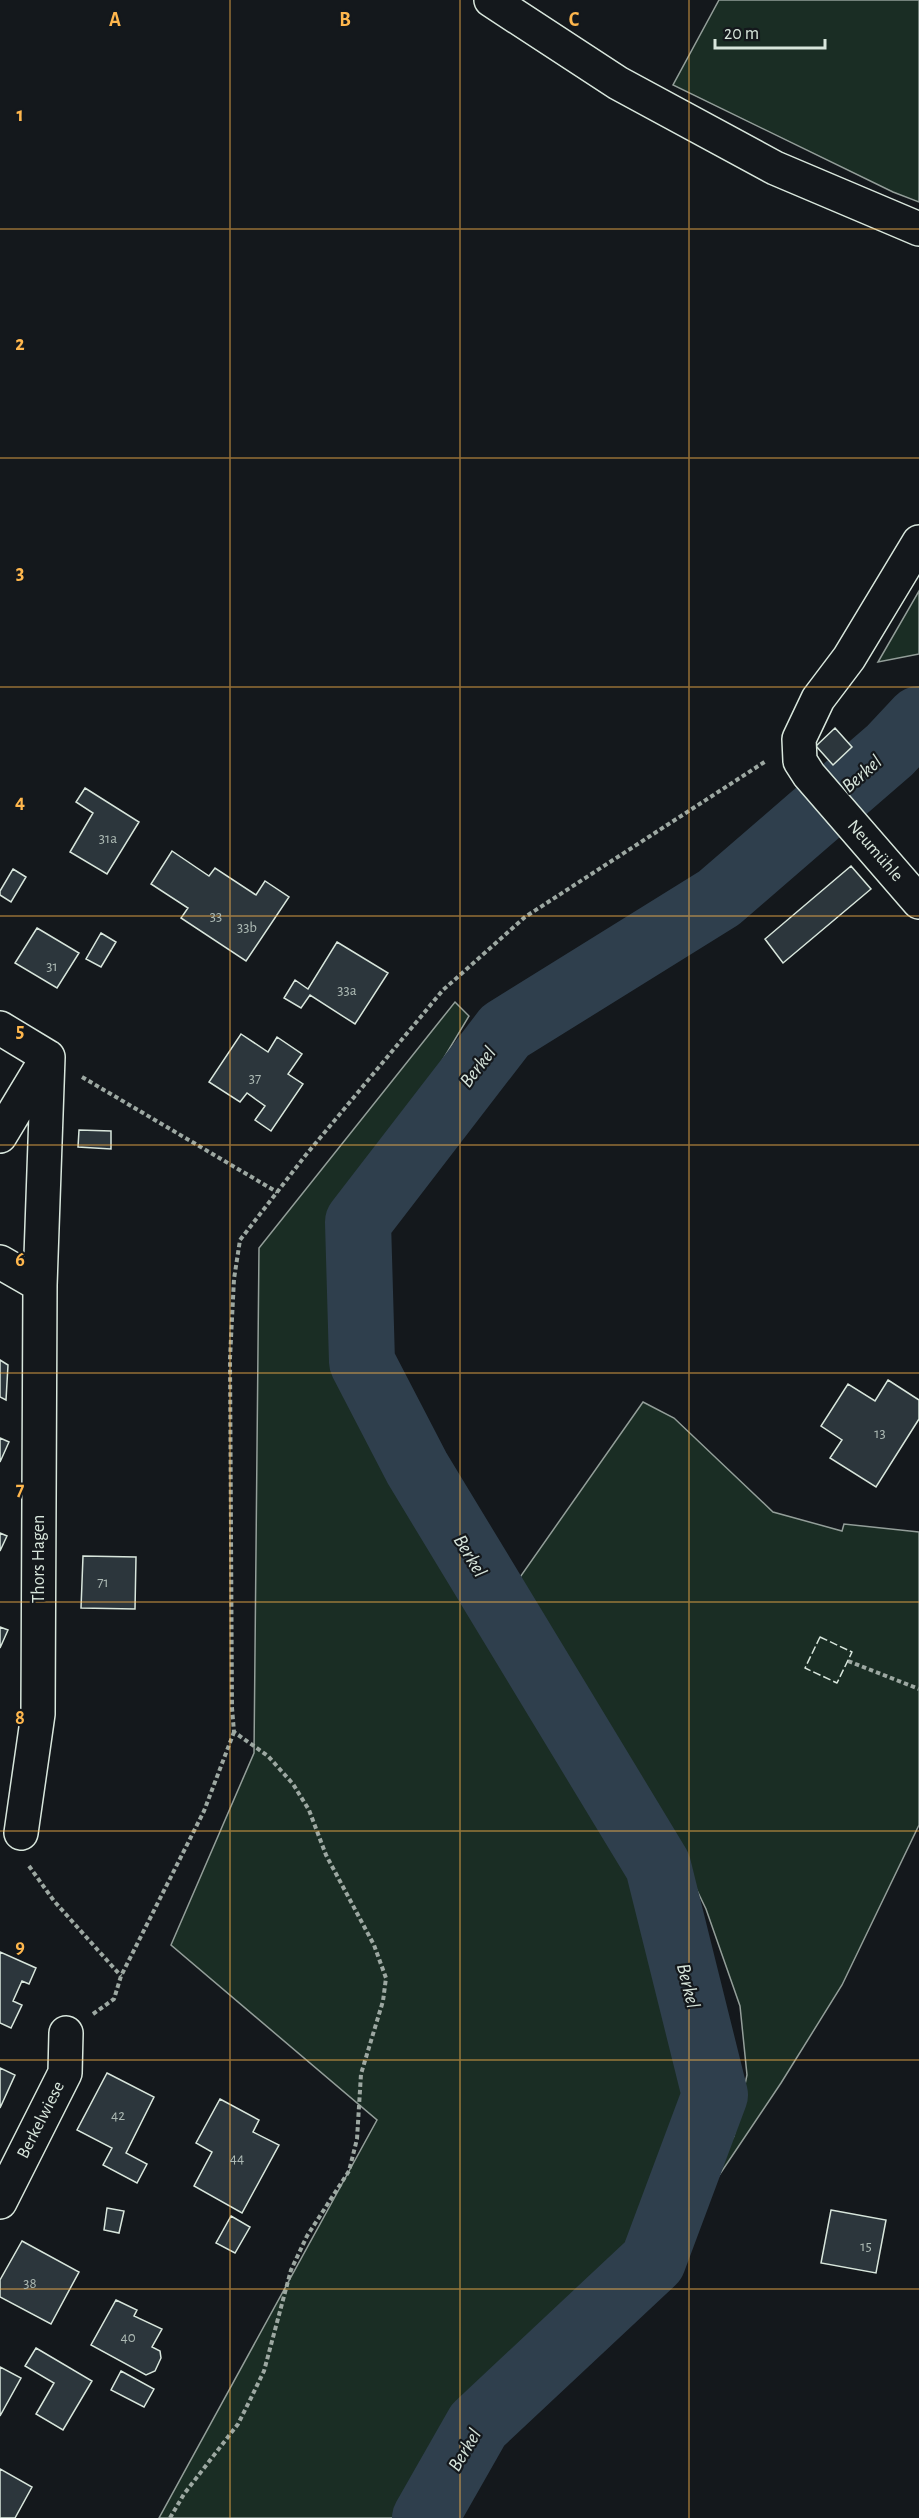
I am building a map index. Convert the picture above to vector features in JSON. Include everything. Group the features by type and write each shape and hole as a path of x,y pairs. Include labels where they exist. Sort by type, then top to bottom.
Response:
{"street":[{"path":"490,0 618,83 775,168 919,229"},
{"path":"799,739 818,699 849,658 919,542"},
{"name":"Neumühle","path":"799,739 800,761 810,775 919,902"},
{"path":"0,1028 48,1057 0,1136"},
{"name":"Thors Hagen","path":"21,1833 38,1714 40,1285 48,1057"},
{"path":"0,1262 40,1285"},
{"name":"Berkelwiese","path":"0,2202 65,2073 66,2033"}],"path":[{"path":"66,2033 114,1999 121,1976 204,1811 234,1732 230,1358 234,1279 240,1240 443,990 525,917 799,739"},
{"path":"48,1057 277,1192"},
{"path":"848,1661 919,1689"},
{"path":"170,2518 184,2494 238,2424 264,2371 291,2270 307,2235 349,2171 357,2139 362,2074 383,2001 386,1978 374,1945 326,1855 309,1810 293,1784 268,1756 234,1732"},
{"path":"21,1833 23,1852 31,1870 54,1901 121,1976"}],"green space":[{"path":"719,0 919,0 919,202 893,192 673,85"},
{"path":"919,591 919,654 878,662"},
{"path":"455,1002 469,1016 349,1216 351,1375 643,1868 700,2079 646,2246 474,2410 409,2518 159,2518 377,2120 171,1945 254,1753 259,1248"},
{"path":"643,1402 674,1418 773,1512 842,1531 844,1524 919,1532 919,1825 842,1985 781,2083 671,2247 734,2136 747,2075 740,2006 706,1909 665,1824 597,1719 518,1580"}],"building":[{"path":"835,728 852,747 833,765 816,746"},
{"path":"85,788 139,822 107,874 70,852 93,813 76,802"},
{"path":"172,851 209,876 215,868 256,895 265,881 289,897 246,961 181,918 188,908 151,884"},
{"path":"851,866 871,889 783,963 765,939"},
{"path":"13,869 26,877 11,902 0,895 0,891"},
{"path":"37,928 79,953 57,988 15,963"},
{"path":"101,933 116,942 101,967 86,959"},
{"path":"337,942 388,973 355,1024 310,995 301,1008 284,998 295,980 308,989"},
{"path":"241,1034 268,1052 277,1037 302,1054 288,1074 303,1084 271,1131 255,1120 265,1106 247,1093 240,1102 209,1082"},
{"path":"79,1130 111,1131 111,1149 78,1147"},
{"path":"0,1360 8,1365 6,1400 0,1397"},
{"path":"888,1380 919,1400 919,1419 876,1487 830,1458 842,1440 821,1426 848,1384 875,1401"},
{"path":"0,1438 9,1442 0,1462"},
{"path":"0,1533 7,1536 0,1551"},
{"path":"83,1556 136,1557 135,1609 81,1608"},
{"path":"0,1627 8,1630 0,1648"},
{"path":"0,1952 36,1968 29,1984 22,1981 13,2001 22,2005 11,2028 0,2023"},
{"path":"0,2068 15,2075 0,2108"},
{"path":"107,2073 154,2097 126,2153 147,2164 137,2183 103,2165 112,2148 77,2130"},
{"path":"220,2099 259,2120 253,2132 279,2145 242,2213 194,2186 212,2152 196,2143"},
{"path":"107,2208 124,2211 119,2233 104,2230"},
{"path":"831,2210 886,2220 876,2273 821,2263"},
{"path":"231,2216 250,2227 235,2253 216,2243"},
{"path":"22,2241 79,2272 51,2324 0,2297 0,2280"},
{"path":"116,2300 137,2310 134,2316 162,2329 152,2347 160,2351 161,2358 155,2371 146,2375 91,2345"},
{"path":"36,2348 92,2381 63,2430 36,2414 54,2383 25,2366"},
{"path":"0,2367 21,2378 0,2416"},
{"path":"121,2371 154,2389 144,2407 111,2390"},
{"path":"0,2469 32,2487 15,2518 0,2518"}],"waterway":[{"name":"Berkel","path":"425,2518 478,2425 653,2261 715,2095 658,1866 417,1468 362,1362 358,1222 505,1031 719,898 890,750 919,719"}],"fence":[{"path":"820,1637 852,1652 837,1683 805,1668 820,1637"}]}
